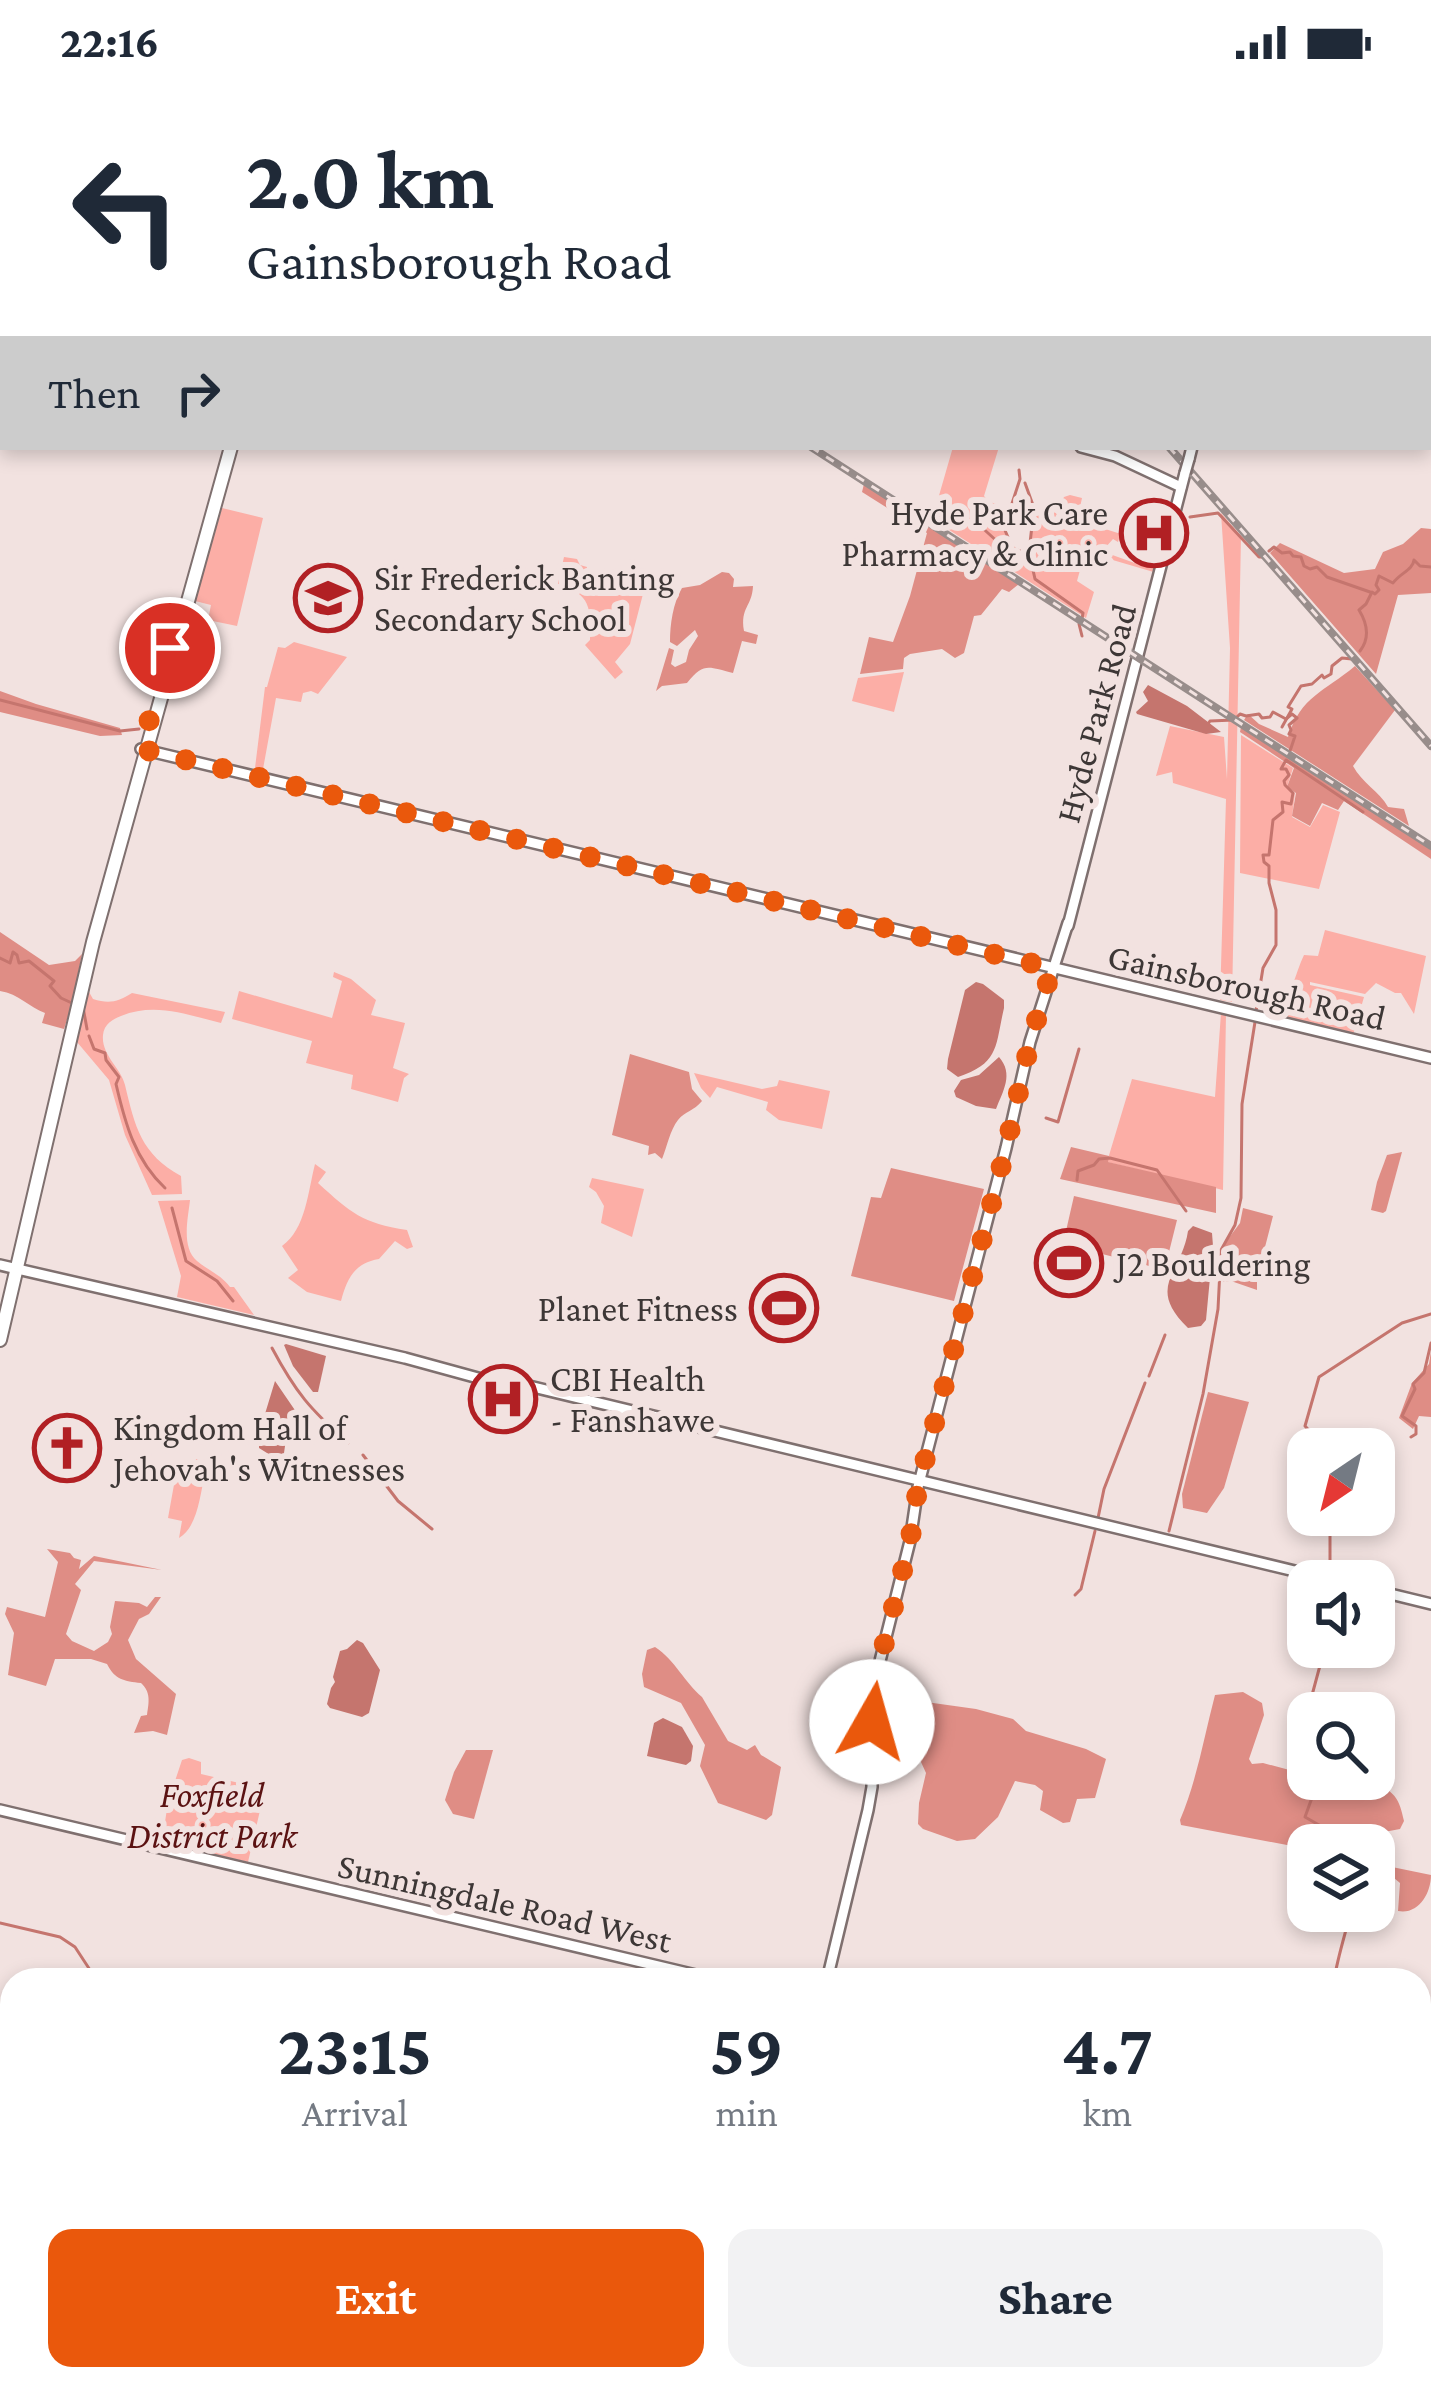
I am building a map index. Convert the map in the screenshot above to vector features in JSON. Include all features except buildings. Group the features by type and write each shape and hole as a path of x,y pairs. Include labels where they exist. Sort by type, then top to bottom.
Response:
{"main road":[{"path":"93,942 228,450"},
{"path":"1093,450 1181,487"},
{"name":"Hyde Park Road","path":"828,1968 868,1810 877,1673 910,1541 916,1481 1192,450"},
{"path":"0,1340 104,887 149,747"},
{"name":"Gainsborough Road","path":"149,747 1431,1058"},
{"path":"0,1263 1287,1570"},
{"path":"1395,1595 1431,1604"},
{"name":"Sunningdale Road West","path":"0,1810 666,1968"}],"green space":[{"path":"952,450 998,450 984,496 1009,507 1006,534 1011,544 1024,553 1038,507 1056,513 1070,495 1082,498 1079,512 1098,516 1102,528 1159,546 1159,553 1153,553 1155,547 1120,535 1104,552 1143,566 1147,561 1159,563 1157,573 1082,551 1077,581 1094,592 1086,618 929,517"},
{"path":"222,508 263,518 237,626 208,620 211,605 195,601"},
{"path":"1221,513 1241,536 1232,1002 1220,1000 1226,799 1173,783 1172,772 1156,776 1170,726 1224,737 1227,779 1230,648"},
{"path":"564,557 587,567 585,579 643,594 630,644 615,662 623,672 615,679 585,645 590,640 587,604 577,592 558,584"},
{"path":"294,642 347,657 318,694 303,693 301,702 276,698 263,769 255,768 265,687 278,647"},
{"path":"904,672 894,712 852,701 858,678"},
{"path":"1241,735 1293,768 1287,787 1295,793 1292,817 1310,827 1323,805 1340,812 1319,889 1240,873"},
{"path":"1325,930 1426,956 1414,1014 1401,993 1376,983 1365,994 1310,982 1364,997 1353,1035 1271,1016 1289,992 1304,955 1318,956"},
{"path":"334,972 351,979 376,1000 371,1015 405,1023 393,1068 409,1074 398,1102 351,1089 353,1075 306,1063 312,1041 232,1019 239,991 332,1018 342,981 333,977"},
{"path":"89,992 93,999 104,1001 132,993 225,1012 221,1023 146,1010 112,1020 104,1031 105,1049 123,1079 142,1138 157,1158 181,1176 182,1194 152,1195 125,1135 109,1080 77,1042"},
{"path":"1221,1013 1226,1014 1223,1190 1107,1162 1132,1079 1215,1097"},
{"path":"694,1073 762,1089 777,1086 779,1080 830,1091 822,1129 779,1120 766,1110 768,1102 717,1087 710,1098"},
{"path":"315,1164 326,1172 318,1183 340,1202 368,1220 407,1230 413,1247 407,1249 395,1241 379,1259 358,1268 341,1301 307,1292 288,1278 298,1270 282,1246 301,1220"},
{"path":"592,1178 644,1189 632,1237 601,1223 604,1206 589,1187"},
{"path":"190,1200 187,1232 192,1255 234,1287 254,1315 177,1297 181,1276 158,1201"},
{"path":"196,1459 218,1468 220,1477 205,1474 194,1518 179,1538 182,1521 168,1518 177,1468 193,1471"},
{"name":"Foxfield District Park","path":"182,1760 201,1762 201,1774 265,1789 248,1862 162,1842 168,1802"}],"shaded area":[{"path":"864,484 1019,584 1009,592 1002,589 981,615 974,616 964,653 955,658 942,649 910,654 904,658 903,669 860,674 869,637 893,642 927,533 862,492"},
{"path":"1421,528 1431,529 1431,593 1398,595 1376,674 1270,553 1280,543 1344,573 1375,569 1383,552 1403,544"},
{"path":"722,572 734,579 733,587 753,586 743,623 744,631 758,635 756,644 742,641 733,673 707,668 687,683 656,691 669,648 674,650 671,664 675,667 686,662 698,636 695,630 677,646 670,642 682,588 700,585"},
{"path":"1355,666 1395,710 1353,766 1388,807 1404,809 1409,826 1244,720 1248,714 1288,737 1307,703"},
{"path":"1148,685 1221,732 1206,734 1137,714 1148,701 1143,692"},
{"path":"0,691 120,728 122,735 100,736 0,712"},
{"path":"1241,727 1431,849 1431,859 1344,801 1338,810 1322,803 1310,826 1292,816 1296,793 1287,787 1294,768 1240,732"},
{"path":"0,932 49,965 75,961 82,954 64,1029 42,1023 45,1013 0,991"},
{"path":"976,982 1004,1000 1004,1008 989,1059 958,1077 947,1069 948,1059 965,990"},
{"path":"630,1054 689,1072 692,1089 702,1101 678,1120 662,1159 655,1153 648,1155 649,1146 612,1135"},
{"path":"999,1057 1006,1076 996,1109 956,1097 954,1091 961,1080 979,1075"},
{"path":"1071,1147 1109,1156 1108,1162 1216,1187 1216,1213 1060,1179"},
{"path":"1402,1152 1386,1211 1371,1210 1387,1155"},
{"path":"891,1168 984,1189 954,1301 851,1276 871,1197 881,1198"},
{"path":"1074,1196 1177,1220 1161,1269 1063,1244"},
{"path":"1243,1208 1273,1216 1257,1290 1223,1282 1225,1243 1240,1223"},
{"path":"1193,1226 1212,1233 1213,1246 1206,1320 1188,1328 1175,1313 1168,1290"},
{"path":"286,1344 326,1356 318,1392 313,1392 293,1366"},
{"path":"1431,1351 1431,1417 1419,1416 1413,1429 1399,1418 1412,1383 1429,1364"},
{"path":"275,1381 303,1422 287,1432 283,1463 259,1448 259,1442 271,1437 261,1427"},
{"path":"1208,1392 1249,1402 1224,1488 1207,1513 1183,1508 1182,1494"},
{"path":"47,1549 70,1553 81,1560 79,1569 94,1556 162,1570 94,1561 75,1584 81,1590 66,1634 94,1651 112,1634 115,1601 147,1607 161,1597 139,1619 128,1640 136,1659 176,1694 167,1735 134,1733 141,1716 147,1715 146,1690 141,1683 117,1677 107,1664 55,1659 46,1686 8,1675 14,1633 5,1614 7,1607 45,1617 58,1562"},
{"path":"357,1640 380,1670 369,1713 362,1717 327,1704 340,1651"},
{"path":"655,1647 702,1697 728,1741 747,1750 755,1745 761,1755 781,1767 772,1815 766,1820 718,1803 700,1766 705,1745 681,1703 644,1687 647,1650"},
{"path":"1243,1692 1262,1703 1264,1715 1249,1759 1252,1764 1287,1769 1287,1800 1395,1797 1404,1821 1400,1829 1395,1830 1395,1824 1287,1824 1287,1845 1181,1825 1215,1695"},
{"path":"926,1702 1013,1719 1026,1731 1106,1759 1095,1798 1077,1799 1070,1822 1063,1823 1040,1810 1043,1791 1015,1781 998,1817 975,1839 957,1841 923,1829 918,1824 919,1803 926,1773 916,1751"},
{"path":"663,1718 682,1727 693,1746 686,1765 647,1756 654,1723"},
{"path":"466,1750 493,1750 474,1819 453,1814 445,1800"},
{"path":"1395,1868 1431,1875 1426,1896 1412,1910 1398,1911 1400,1883"}],"waterway":[{"path":"1013,549 1004,528 1019,470"},
{"path":"1025,483 1034,508 1029,552 1035,579 1083,613 1082,619"},
{"path":"1190,517 1218,513 1262,557"},
{"path":"977,523 1000,544 1028,554"},
{"path":"1269,551 1274,547 1290,552 1301,557 1304,566 1317,567 1327,577 1370,592"},
{"path":"1360,651 1366,630 1359,610 1379,590 1379,576 1393,583 1414,560 1431,567"},
{"path":"1079,624 1082,636"},
{"path":"1282,727 1301,686 1331,674 1332,666 1342,658 1352,659"},
{"path":"0,700 120,731 139,729"},
{"path":"1208,724 1234,720 1240,714 1262,718 1273,712 1286,719 1292,714 1297,718 1289,725 1289,734 1295,736 1290,751"},
{"path":"1256,1011 1263,968 1276,945 1276,910 1263,855 1269,855 1273,820 1283,812 1282,802 1291,804 1293,793 1284,781 1289,775 1281,769 1286,760 1363,812"},
{"path":"0,958 10,963 13,952 19,963 29,961 54,981 50,986 61,998 74,1004"},
{"path":"83,1007 87,1029"},
{"path":"1169,1531 1203,1394 1218,1309 1221,1250 1235,1225 1241,1198 1242,1104 1255,1022"},
{"path":"89,1036 94,1049 105,1053 119,1077 116,1084 133,1140 165,1188"},
{"path":"1046,1118 1058,1122 1079,1049"},
{"path":"1077,1180 1078,1171 1099,1159 1157,1170 1186,1211"},
{"path":"172,1208 186,1261 217,1281 233,1301"},
{"path":"1307,1428 1319,1377 1402,1323 1431,1314"},
{"path":"1149,1376 1165,1335"},
{"path":"1411,1437 1416,1426 1402,1416 1413,1384 1424,1373 1431,1343"},
{"path":"272,1348 305,1400 348,1443"},
{"path":"1098,1518 1104,1489 1145,1383"},
{"path":"363,1455 398,1501 432,1529"},
{"path":"1075,1595 1081,1589 1095,1531"},
{"path":"1330,1536 1330,1560"},
{"path":"1313,1692 1319,1668"},
{"path":"1311,1800 1305,1817 1317,1824"},
{"path":"0,1923 60,1937 75,1947 89,1968"},
{"path":"1337,1968 1346,1932"}],"railway":[{"path":"816,450 1431,846"},
{"path":"1172,450 1431,746"}],"place":[{"name":"Hyde Park Care Pharmacy & Clinic","path":"1154,533"},
{"name":"Sir Frederick Banting Secondary School","path":"328,598"},
{"name":"J2 Bouldering","path":"1069,1263"},
{"name":"Planet Fitness","path":"784,1308"},
{"name":"CBI Health - Fanshawe","path":"503,1399"},
{"name":"Kingdom Hall of Jehovah's Witnesses","path":"67,1448"}],"route":[{"path":"170,648 141,749 1052,968 918,1487 910,1541 877,1673 872,1722"}]}
